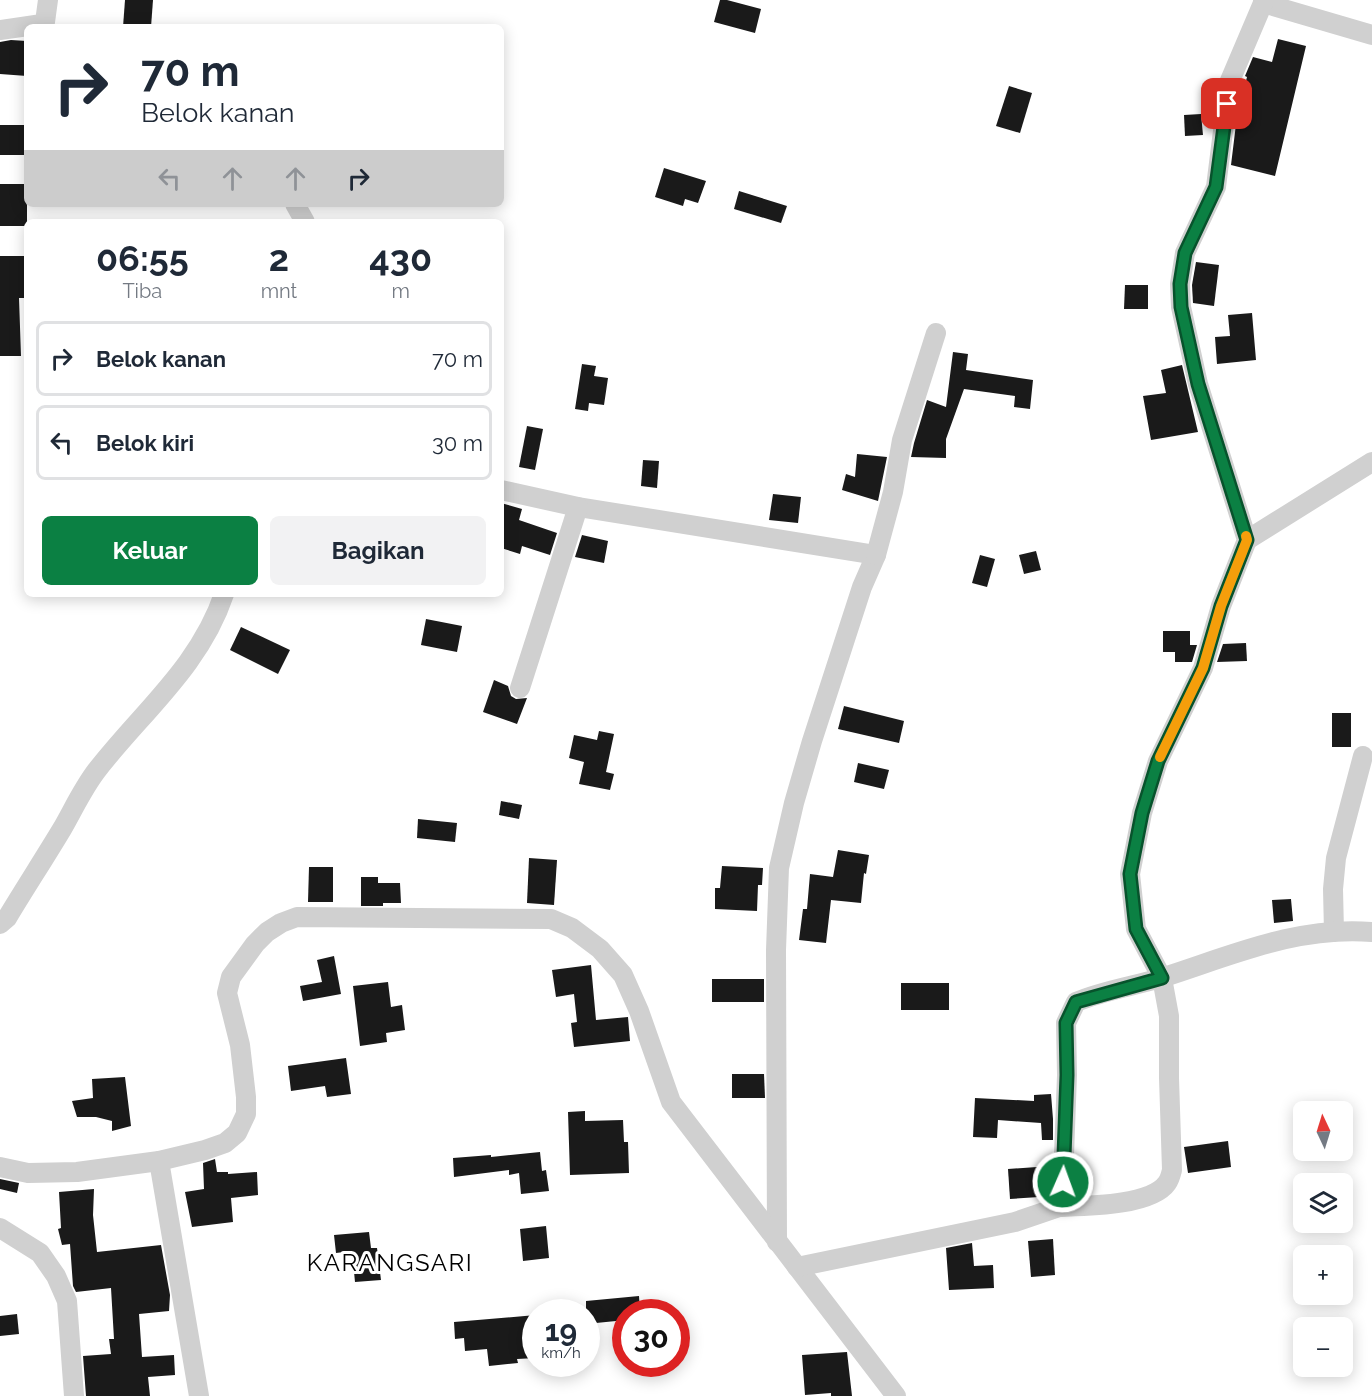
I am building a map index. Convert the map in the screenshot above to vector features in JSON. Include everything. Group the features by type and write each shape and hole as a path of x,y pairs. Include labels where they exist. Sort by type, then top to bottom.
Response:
{"street":[{"path":"42,24 45,22 48,0"},
{"path":"1247,540 1198,384 1181,307 1180,284 1185,253 1216,187 1229,83 1263,1 1372,35"},
{"path":"0,30 24,27"},
{"path":"777,1242 776,950 779,868 794,802 812,741 862,587 876,555 893,492 902,440 936,333"},
{"path":"797,1267 1015,1222 1059,1207 1116,1203 1137,1199 1167,1184 1173,1170 1168,1078 1168,1016 1162,978 1136,929 1130,874 1142,813 1158,761 1203,668 1221,606 1247,540 1372,462"},
{"path":"504,491 578,507 876,555"},
{"path":"520,688 578,507"},
{"path":"0,924 7,918 47,855 96,771 160,699 193,657 217,614 223,597"},
{"path":"1334,932 1333,889 1336,858 1363,756"},
{"path":"0,1167 28,1173 77,1172 159,1161 225,1143 237,1133 246,1114 246,1097 240,1045 227,993 231,977 255,944 280,923 297,917 551,920 572,928 600,950 623,975 639,1011 671,1102 896,1396"},
{"path":"1059,1207 1063,1182 1067,1087 1066,1023 1076,1002 1162,978 1271,941 1334,932 1372,932"},
{"path":"159,1161 199,1396"},
{"path":"0,1228 40,1253 56,1276 67,1301 74,1396"}],"building":[{"path":"125,0 153,0 151,24 123,24"},
{"path":"720,0 761,9 755,33 714,22"},
{"path":"1278,39 1306,46 1275,176 1231,165 1237,116 1247,77 1245,76 1253,57 1272,62"},
{"path":"24,41 24,76 0,74 0,42"},
{"path":"1009,86 1032,93 1020,133 996,126"},
{"path":"1201,114 1203,135 1185,136 1184,115"},
{"path":"0,125 24,125 24,155 0,155"},
{"path":"664,168 706,181 698,203 685,199 683,206 655,197"},
{"path":"0,184 24,184 24,207 27,207 27,219 24,219 24,226 0,226"},
{"path":"739,191 787,206 781,223 734,209"},
{"path":"0,256 24,256 24,298 19,298 21,356 0,356"},
{"path":"1196,262 1219,265 1214,306 1193,303 1192,285"},
{"path":"1125,285 1148,285 1148,309 1124,309"},
{"path":"1252,313 1256,360 1217,364 1215,337 1230,336 1228,315"},
{"path":"953,352 968,354 966,370 1033,380 1030,409 1014,407 1015,396 964,389 946,439 946,458 911,457 927,400 946,407"},
{"path":"582,364 596,366 594,376 608,378 604,405 589,403 588,411 575,409"},
{"path":"1182,365 1198,432 1151,440 1143,396 1166,393 1161,370"},
{"path":"527,426 543,429 535,470 519,467"},
{"path":"857,454 887,457 878,501 842,490 846,474 855,477"},
{"path":"643,460 659,461 657,488 641,486"},
{"path":"773,494 801,497 798,523 769,520"},
{"path":"504,504 522,509 519,520 557,533 550,555 522,546 520,554 504,549"},
{"path":"582,535 608,541 604,563 575,557"},
{"path":"1036,551 1041,570 1024,574 1019,555"},
{"path":"980,555 995,559 987,587 972,583"},
{"path":"426,619 462,626 457,652 421,645"},
{"path":"241,627 290,650 278,674 230,650"},
{"path":"1163,631 1190,631 1190,645 1197,645 1192,662 1175,662 1175,652 1163,652"},
{"path":"1246,643 1247,661 1217,662 1223,644"},
{"path":"494,680 508,686 511,696 516,699 527,698 517,724 483,712"},
{"path":"844,706 904,721 899,743 838,729"},
{"path":"1332,713 1351,713 1351,747 1332,747"},
{"path":"599,731 614,734 606,772 614,774 610,790 579,784 584,762 569,758 574,735 597,740"},
{"path":"858,763 889,770 884,789 854,782"},
{"path":"501,801 522,805 519,819 499,815"},
{"path":"418,819 457,823 455,842 417,838"},
{"path":"838,850 869,855 866,874 864,873 861,903 831,900 826,943 799,940 803,909 807,909 810,874 833,877"},
{"path":"529,858 557,860 554,905 527,903"},
{"path":"722,866 763,868 762,885 758,885 757,911 715,909 715,888 720,888"},
{"path":"309,867 333,867 333,902 308,902"},
{"path":"361,877 378,877 378,883 400,883 401,903 361,906"},
{"path":"1291,899 1293,921 1274,923 1272,900"},
{"path":"334,956 341,994 303,1001 300,986 322,982 317,960"},
{"path":"591,965 596,1020 628,1017 630,1041 574,1047 571,1023 577,1022 574,994 556,997 552,970"},
{"path":"712,979 764,979 764,1002 712,1002"},
{"path":"388,982 391,1007 402,1005 405,1030 386,1033 387,1042 360,1046 353,986"},
{"path":"901,983 949,983 949,1010 901,1010"},
{"path":"346,1058 351,1094 327,1097 325,1086 291,1091 288,1066"},
{"path":"732,1074 764,1074 765,1098 732,1098"},
{"path":"125,1077 131,1126 112,1131 112,1121 96,1117 77,1117 72,1101 93,1098 92,1079"},
{"path":"1051,1094 1053,1140 1042,1140 1041,1123 998,1120 997,1138 973,1137 975,1098 1034,1101 1034,1095"},
{"path":"585,1111 585,1121 623,1120 624,1142 628,1142 629,1173 570,1175 568,1112"},
{"path":"1228,1141 1231,1167 1188,1173 1184,1147"},
{"path":"540,1152 542,1171 546,1170 549,1191 521,1194 519,1173 509,1175 509,1170 454,1177 453,1158"},
{"path":"215,1159 217,1172 228,1172 228,1174 257,1172 258,1195 231,1198 233,1222 192,1227 185,1192 204,1189 203,1163"},
{"path":"1037,1167 1039,1197 1010,1199 1008,1169"},
{"path":"0,1179 19,1183 17,1193 0,1189"},
{"path":"94,1189 93,1215 97,1252 161,1245 170,1295 169,1311 139,1314 142,1357 174,1355 175,1375 148,1377 150,1396 86,1396 83,1356 111,1354 109,1339 114,1339 111,1288 76,1292 73,1286 70,1244 62,1245 58,1229 61,1228 59,1192"},
{"path":"546,1226 549,1258 523,1261 520,1229"},
{"path":"369,1232 371,1248 377,1248 381,1280 355,1282 352,1251 336,1253 334,1235"},
{"path":"1053,1239 1055,1275 1031,1277 1028,1241"},
{"path":"972,1243 974,1266 993,1265 994,1288 949,1290 946,1248"},
{"path":"639,1296 639,1299 612,1299 612,1321 600,1323 600,1300"},
{"path":"17,1314 19,1334 0,1336 0,1316"},
{"path":"522,1316 522,1359 517,1359 518,1363 489,1366 487,1349 465,1351 464,1338 455,1339 454,1322"},
{"path":"847,1352 852,1396 831,1396 831,1393 805,1395 802,1355"}],"slow traffic":[{"path":"1160,757 1203,668 1221,606 1247,540 1246,536"}],"district":[{"name":"KARANGSARI","path":"390,1262"}],"route":[{"path":"1063,1182 1067,1075 1066,1023 1076,1002 1162,978 1136,929 1130,874 1142,813 1158,761 1203,668 1221,606 1247,540 1215,432 1198,384 1181,307 1180,284 1185,253 1216,187 1227,104"}]}
